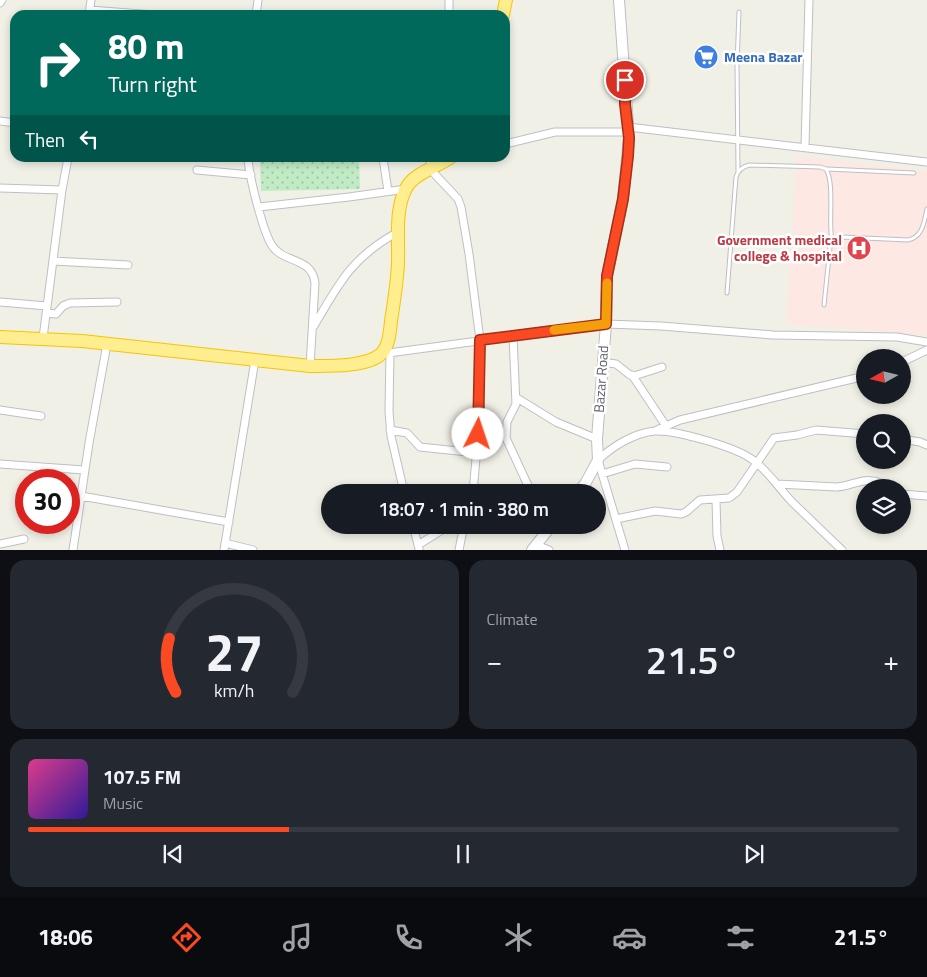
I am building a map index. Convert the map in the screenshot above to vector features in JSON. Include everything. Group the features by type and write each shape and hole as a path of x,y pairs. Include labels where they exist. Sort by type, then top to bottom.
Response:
{"highway":[{"path":"2,338 43,338 310,366 355,363 385,354 390,333 398,266 403,195 410,182 431,164"}],"street":[{"name":"Bazar Road","path":"619,0 628,156 623,199 607,276 606,324 596,439 598,460 625,550"},
{"path":"805,147 810,0"},
{"path":"510,143 555,132 628,130 737,139 927,162"},
{"path":"43,338 67,162"},
{"path":"249,162 259,207 271,245 280,254 305,265 314,275 310,366"},
{"path":"384,162 388,191"},
{"path":"431,164 462,207 470,254 480,340 480,414 474,484"},
{"path":"196,170 251,175"},
{"path":"0,188 62,190"},
{"path":"259,207 406,189"},
{"path":"313,329 332,294 351,267 382,240 399,232"},
{"path":"53,261 128,265"},
{"path":"0,302 47,310 56,314 63,306 70,303 117,302"},
{"path":"402,484 390,430 385,354 606,324 661,326 773,335 897,337 927,342"},
{"path":"513,336 517,398 513,412 506,422 506,438 527,484"},
{"path":"73,550 84,470 107,344"},
{"path":"911,358 927,350"},
{"path":"253,550 224,546 255,360"},
{"path":"602,362 616,364 632,375 666,426"},
{"path":"632,375 640,375 662,367"},
{"path":"585,484 598,460 619,443 680,420 856,378"},
{"path":"517,398 556,422 596,439"},
{"path":"0,410 41,416"},
{"path":"390,430 407,433 415,444 420,447 477,453"},
{"path":"616,519 655,511 681,514 700,500 729,498 734,495 770,441 779,436 797,435 816,430 856,433"},
{"path":"655,431 725,446 753,459 842,550"},
{"path":"911,440 927,445"},
{"path":"0,464 84,470"},
{"path":"602,474 635,464 667,467"},
{"path":"777,484 837,487 856,481"},
{"path":"911,495 927,496"},
{"path":"81,496 229,522"},
{"path":"716,499 717,536 720,550"},
{"path":"415,534 419,547 437,534"},
{"path":"459,550 462,534"},
{"path":"545,534 534,547 549,550"},
{"path":"0,544 24,539"}],"lane":[{"path":"727,293 738,171 737,65 739,12"},
{"path":"738,171 749,165 914,173"},
{"path":"824,305 832,241 830,226 830,180 826,169"},
{"path":"832,241 842,237 908,240 914,238 921,231 927,208"}],"shaded area":[{"name":"Government medical college & hospital","path":"797,156 927,171 927,335 786,324"}],"green space":[{"path":"260,162 359,162 360,189 261,191"}],"slow traffic":[{"path":"554,330 606,324 607,283"}],"place":[{"name":"Meena Bazar","path":"706,57"},
{"name":"Government medical college & hospital","path":"859,248"}],"route":[{"path":"478,434 480,414 480,340 606,324 607,276 623,199 628,156 629,138 625,104 625,80"}]}
